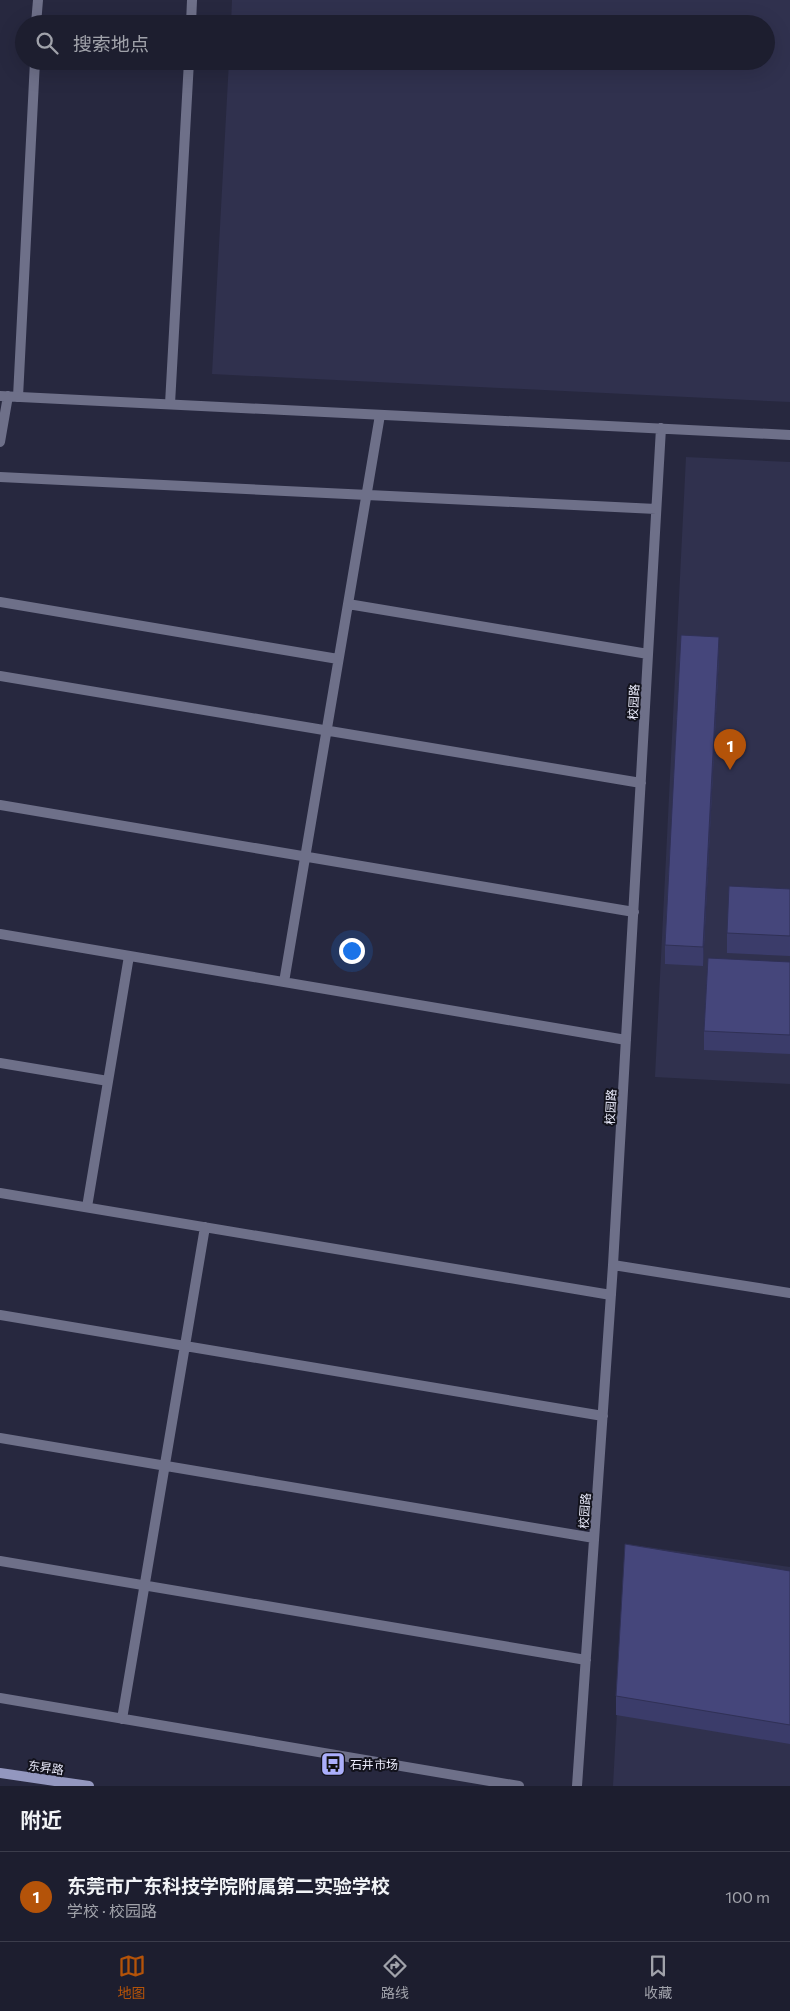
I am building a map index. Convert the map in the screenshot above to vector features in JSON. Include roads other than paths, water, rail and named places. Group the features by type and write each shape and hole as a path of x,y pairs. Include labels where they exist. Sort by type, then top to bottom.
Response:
{"main road":[{"name":"东昇路","path":"0,1773 89,1786"}],"street":[{"path":"37,15 38,0"},
{"path":"191,15 192,0"},
{"path":"0,442 9,396 34,70"},
{"path":"170,404 189,70"},
{"path":"9,396 790,435"},
{"path":"284,982 380,415"},
{"name":"校园路","path":"577,1786 613,1265 661,428"},
{"path":"0,477 656,509"},
{"path":"0,602 338,659"},
{"path":"348,604 648,654"},
{"path":"0,676 641,784"},
{"path":"0,805 634,912"},
{"path":"0,934 626,1040"},
{"path":"87,1207 129,956"},
{"path":"0,1063 108,1082"},
{"path":"0,1193 611,1295"},
{"path":"122,1719 205,1227"},
{"path":"613,1265 790,1293"},
{"path":"0,1315 603,1416"},
{"path":"0,1438 594,1538"},
{"path":"0,1561 586,1660"},
{"path":"0,1698 519,1786"}],"place":[{"name":"东莞市广东科技学院附属第二实验学校","path":"730,770"},
{"name":"石井市场","path":"333,1764"}]}
